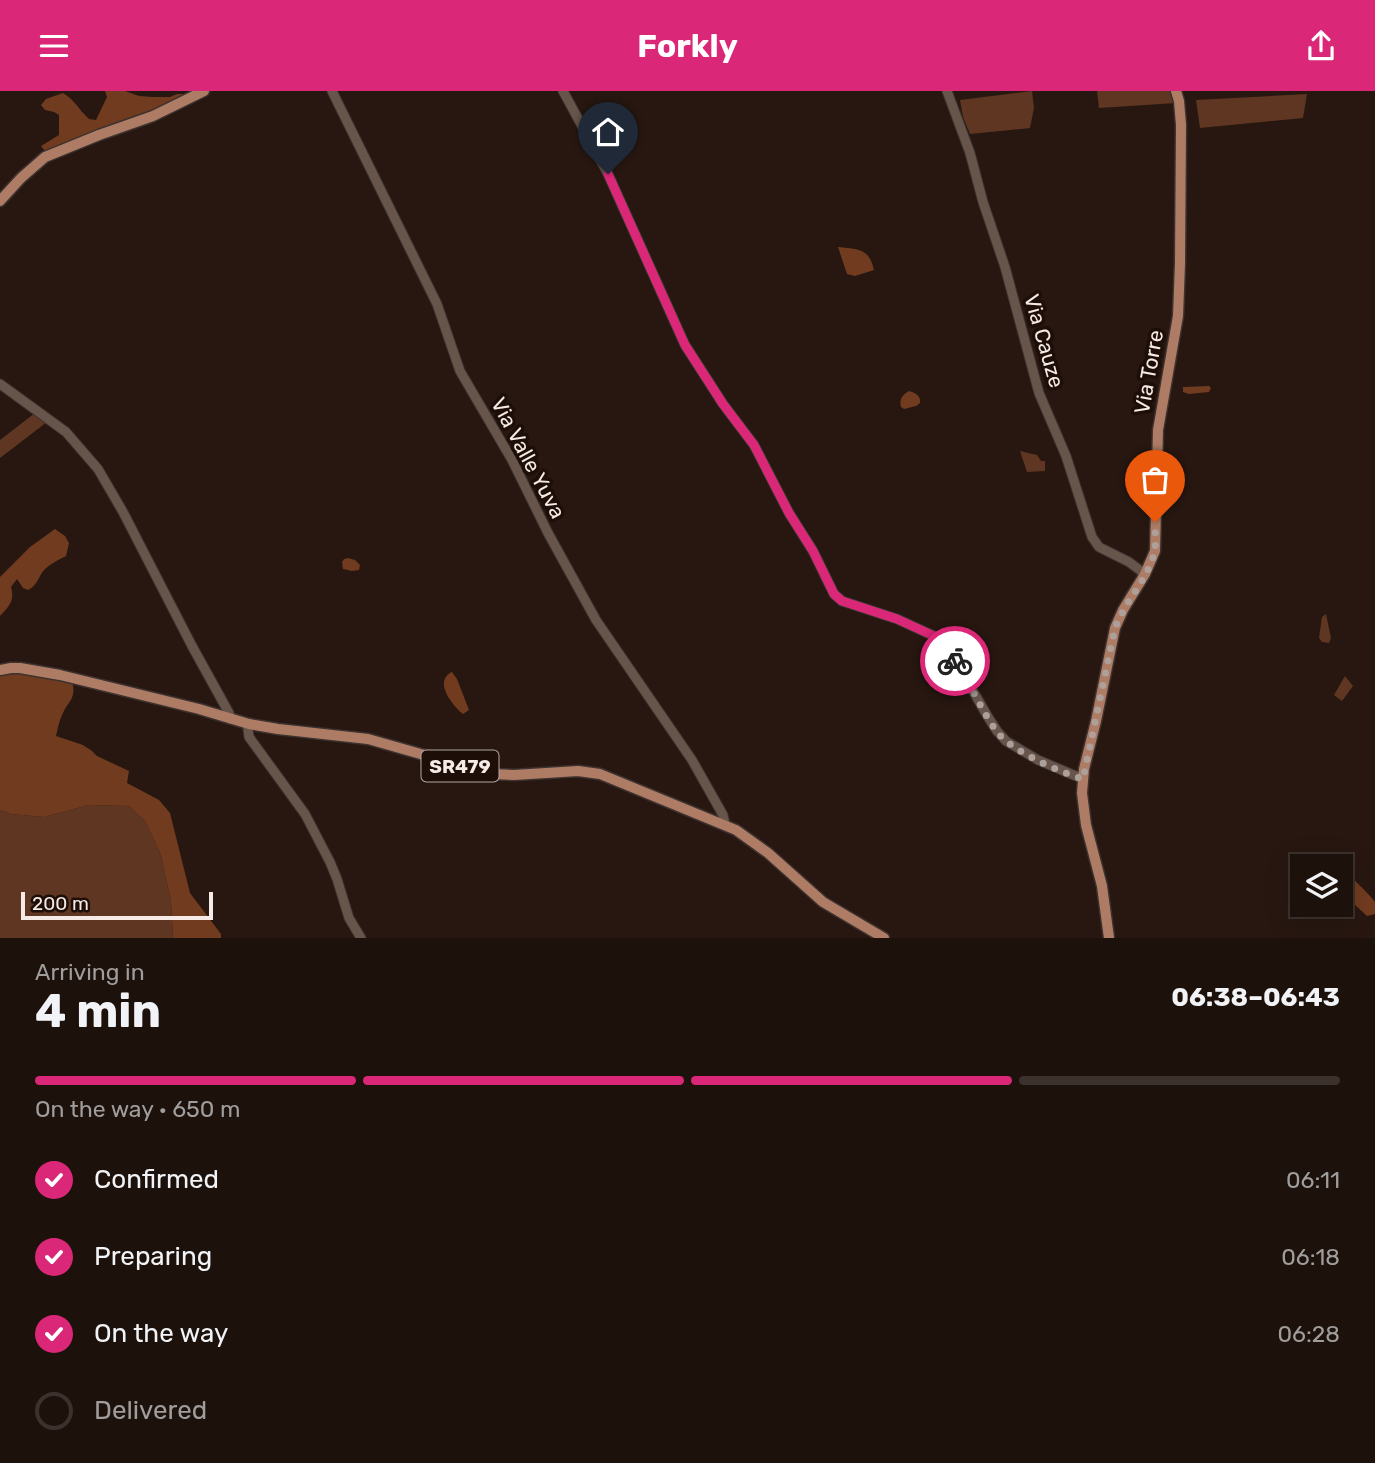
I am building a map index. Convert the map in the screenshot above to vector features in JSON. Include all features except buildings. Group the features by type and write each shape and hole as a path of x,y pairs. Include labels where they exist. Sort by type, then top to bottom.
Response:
{"main road":[{"path":"0,201 45,157 153,116 204,91"},
{"name":"Via Torre","path":"1109,938 1102,886 1086,825 1083,779 1115,628 1145,574 1154,551 1158,430 1178,316 1181,125 1176,91"},
{"name":"SR479","path":"1,669 20,668 60,675 249,724 368,739 491,774 578,771 600,774 725,824 756,843 823,902 884,938"}],"street":[{"name":"Via Valle Yuva","path":"331,91 437,305 460,371 512,460 548,533 596,619 692,760 723,815 725,824"},
{"path":"563,91 608,174 685,345 723,404 754,445 834,594 842,601 897,619 934,636 953,657 997,731 1006,741 1083,779"},
{"name":"Via Cauze","path":"947,91 970,153 1005,267 1039,393 1066,456 1092,537 1099,547 1129,562 1145,574"},
{"path":"0,384 66,432 98,469 230,719"},
{"path":"249,724 249,737 305,814 333,871 349,918 360,938"}],"shaded area":[{"path":"105,91 125,91 153,97 190,95 48,155 41,146 59,135 59,115 45,110 41,105 46,99 63,93 89,119 96,120 107,97"},
{"path":"1032,91 1034,108 1030,128 970,134 960,100"},
{"path":"1097,91 1173,91 1176,103 1099,108"},
{"path":"1307,94 1303,118 1200,128 1196,100"},
{"path":"838,247 862,251 869,257 874,270 855,276 847,274"},
{"path":"1209,386 1209,392 1183,392 1183,387"},
{"path":"909,391 918,395 920,403 904,409 901,407 901,400"},
{"path":"35,413 47,422 0,458 0,440"},
{"path":"1020,451 1037,455 1041,461 1045,461 1045,471 1027,472"},
{"path":"55,529 65,536 69,543 66,556 46,568 34,586 28,590 23,588 17,579 11,587 10,603 0,616 0,577 30,547"},
{"path":"348,558 360,565 359,570 343,569 342,562"},
{"path":"1326,614 1331,638 1329,643 1322,642 1319,638 1322,617"},
{"path":"452,672 469,710 463,714 454,705 444,687 444,681"},
{"path":"20,673 72,682 73,696 62,716 56,736 83,745 97,756 129,771 127,783 159,800 170,813 190,893 221,934 221,938 173,938 171,902 161,855 145,821 129,806 89,805 44,817 11,814 0,810 0,676"},
{"path":"1345,676 1353,686 1342,701 1334,695"},
{"path":"89,805 129,806 145,821 161,855 171,902 173,938 0,938 0,810 11,814 44,817"},
{"path":"1353,879 1375,902 1375,914 1367,916 1353,903"}],"way so far":[{"path":"955,661 988,717 1006,741 1056,769 1083,779 1115,628 1150,564 1156,541 1155,522"}],"route":[{"path":"608,174 685,345 723,404 754,445 836,598 897,619 934,636 955,661"}]}
